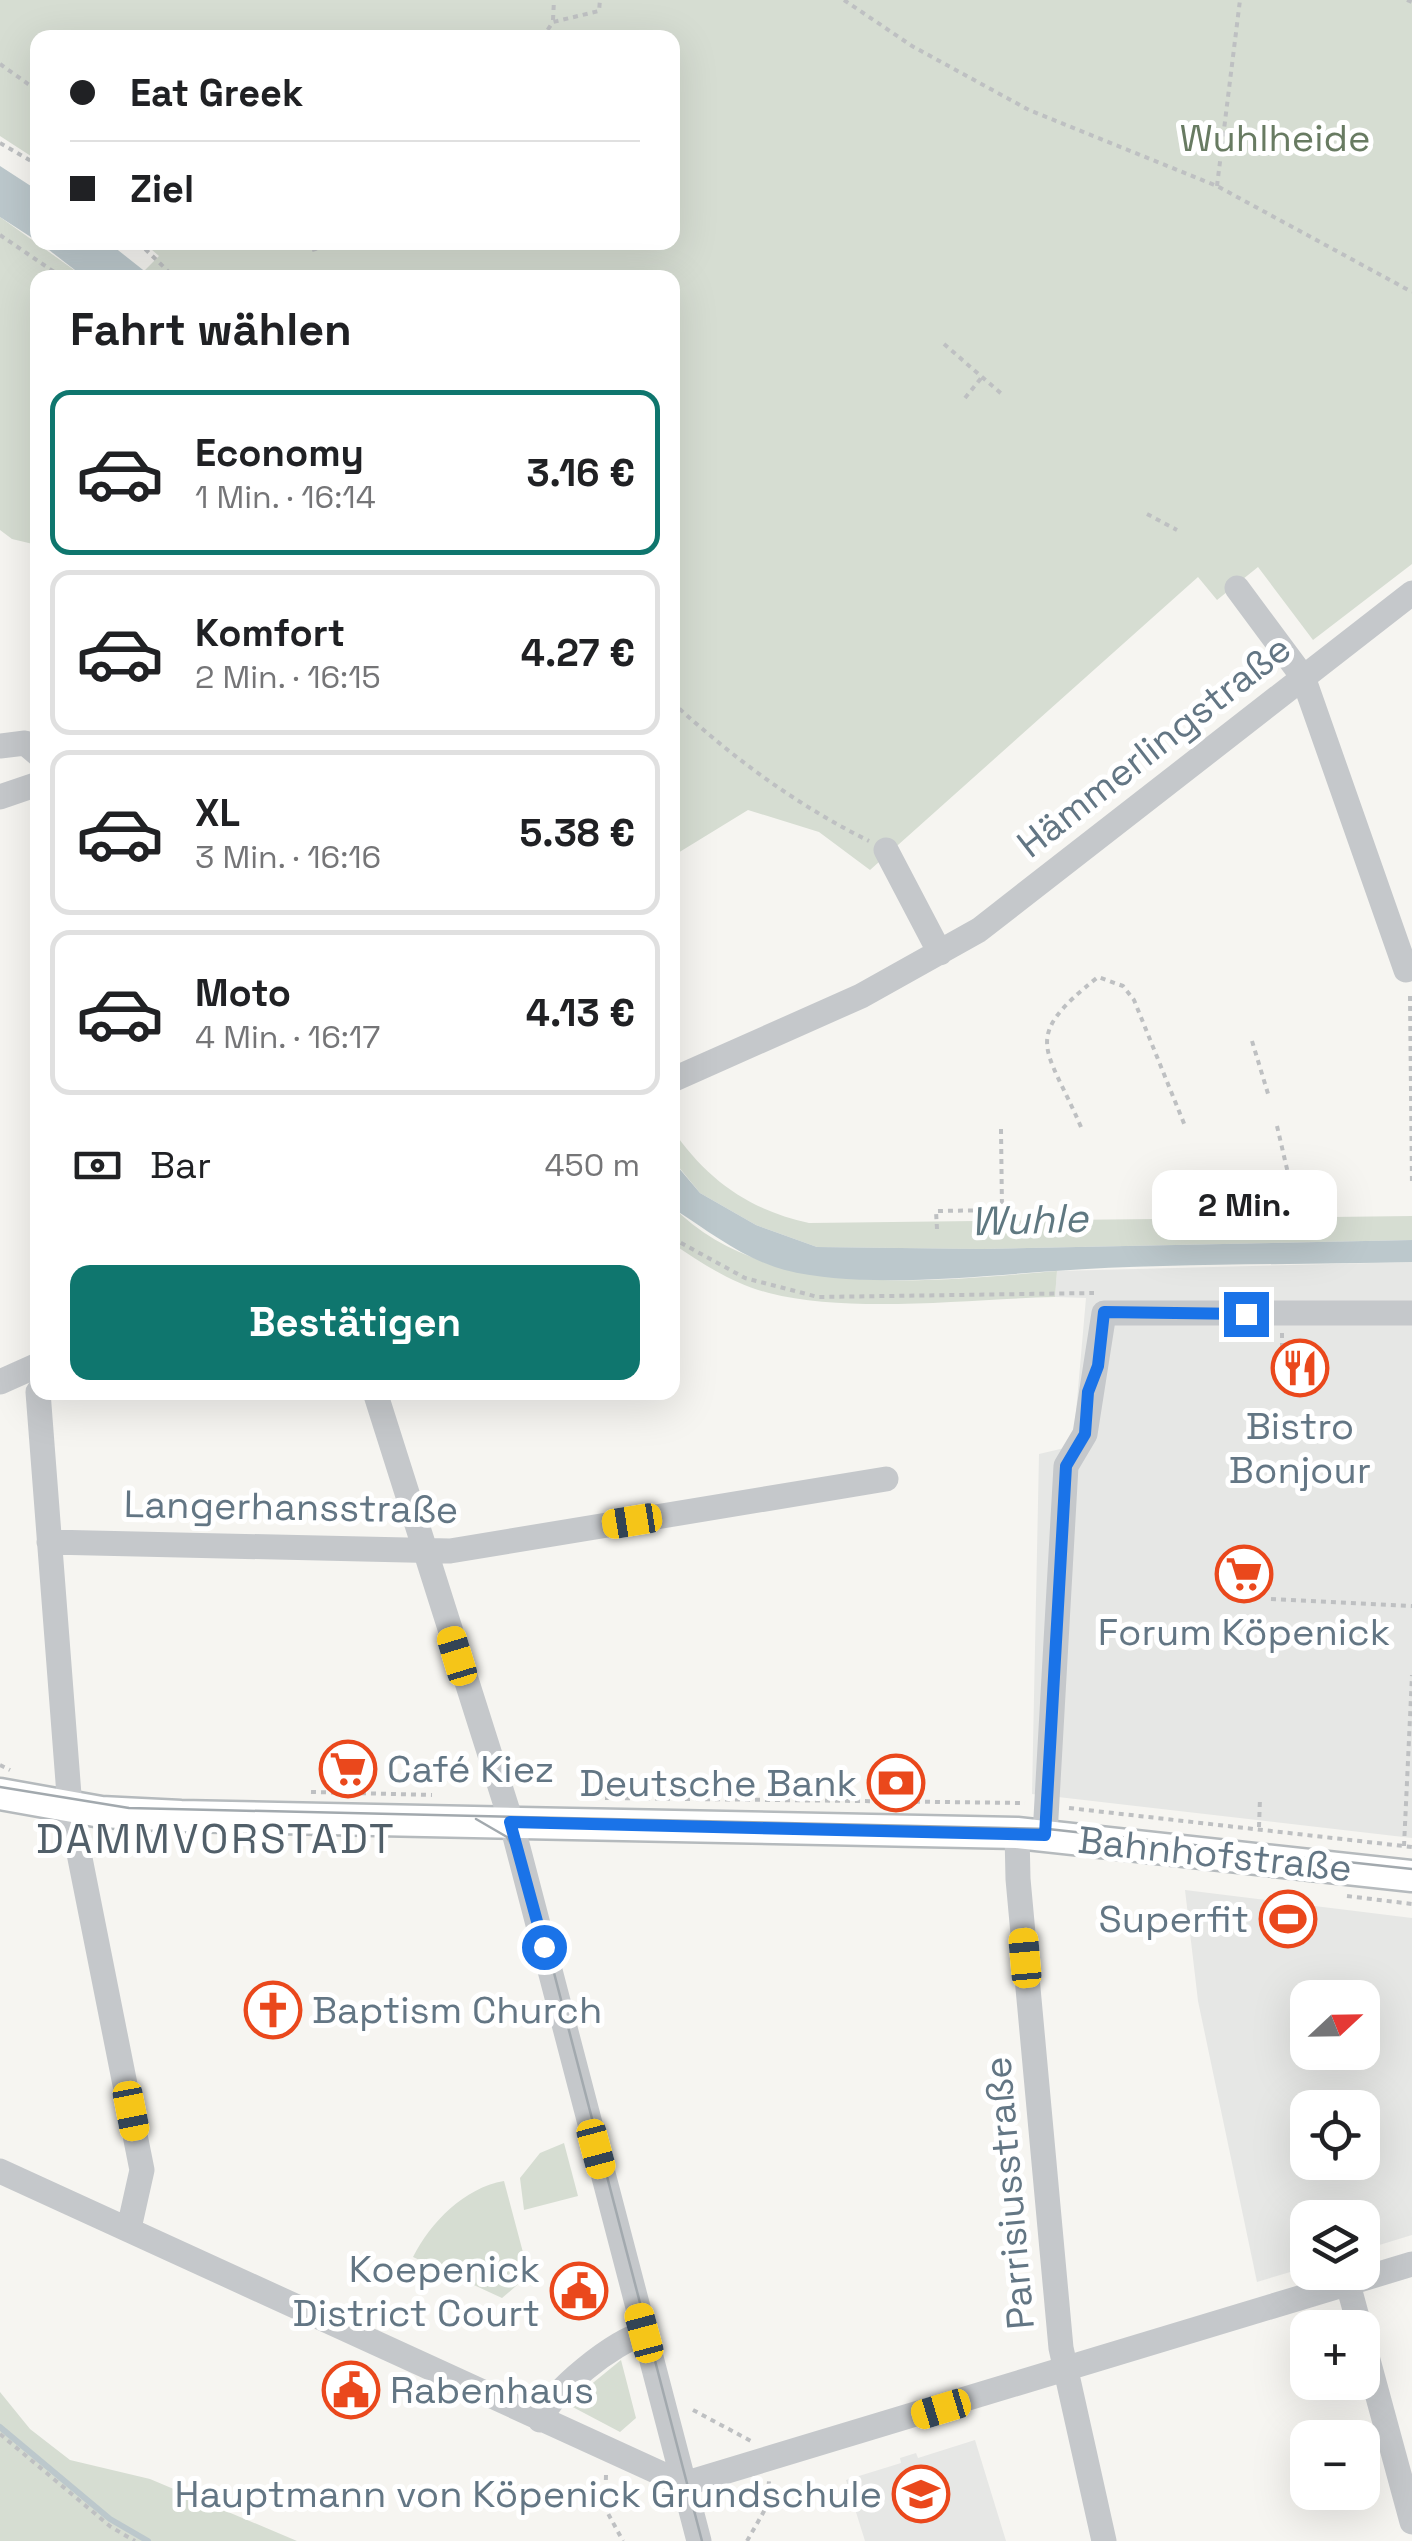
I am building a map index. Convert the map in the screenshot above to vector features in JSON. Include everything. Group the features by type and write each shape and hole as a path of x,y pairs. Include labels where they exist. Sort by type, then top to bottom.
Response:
{"main road":[{"name":"Bahnhofstraße","path":"0,1794 70,1808 181,1816 1031,1834 1412,1876"}],"street":[{"path":"1237,588 1303,677 1408,983"},
{"name":"Hämmerlingstraße","path":"680,1076 861,996 979,930 1412,593"},
{"path":"0,746 25,743 30,747"},
{"path":"0,797 30,787"},
{"path":"886,850 940,953"},
{"name":"Parrisiusstraße","path":"1104,2541 1067,2370 1055,2283 1031,1834 1066,1466 1085,1434 1088,1392 1098,1366 1104,1312 1412,1314"},
{"path":"0,1382 30,1379"},
{"path":"37,1400 70,1808 142,2170 129,2228"},
{"path":"377,1400 510,1822 700,2541"},
{"name":"Langerhansstraße","path":"49,1542 424,1553 886,1479"},
{"path":"0,2170 684,2484 1328,2290"},
{"path":"1380,2274 1412,2264"},
{"path":"540,2420 548,2402 626,2338 644,2333"},
{"path":"1379,2400 1412,2522"}],"path":[{"path":"548,30 553,22 554,0"},
{"path":"553,22 599,11 600,0"},
{"path":"844,0 912,46 1028,110 1217,186 1412,292"},
{"path":"1217,186 1240,0"},
{"path":"0,64 30,85"},
{"path":"0,142 30,160"},
{"path":"0,235 51,270"},
{"path":"146,250 167,270"},
{"path":"944,344 1004,396"},
{"path":"965,398 982,377"},
{"path":"1147,514 1176,530"},
{"path":"680,709 724,750 808,810 886,850"},
{"path":"1081,1127 1046,1045 1046,1028 1056,1010 1098,978 1123,986 1134,1000 1186,1126"},
{"path":"1408,983 1412,1186"},
{"path":"1252,1041 1269,1097"},
{"path":"1277,1126 1297,1212"},
{"path":"938,1228 936,1211 1002,1210 1002,1128"},
{"path":"680,1242 745,1278 818,1297 1070,1292"},
{"path":"1271,1599 1412,1606"},
{"path":"1404,1846 1412,1675"},
{"path":"1259,1827 1260,1798"},
{"path":"693,2410 755,2443"},
{"path":"0,2434 111,2527 135,2541"},
{"path":"606,2470 605,2508 624,2541"},
{"path":"747,2541 766,2506 769,2480"}],"shaded area":[{"path":"0,166 30,185 30,236 0,217"},
{"path":"49,250 118,250 143,270 75,270"},
{"path":"680,1169 700,1193 756,1225 817,1247 983,1249 1412,1240 1412,1262 1099,1268 875,1280 805,1274 775,1267 724,1242 680,1213"},
{"name":"Forum Köpenick","path":"1412,1262 1412,1838 1032,1794 1039,1454 1073,1446 1086,1298 1055,1297 1057,1271"},
{"path":"1185,1890 1412,1918 1412,2235 1380,2245 1380,2200 1290,2200 1290,2272 1257,2282 1198,2001"},
{"name":"Hauptmann von Köpenick Grundschule","path":"975,2440 1006,2541 865,2541 846,2480 901,2463 900,2458 916,2453 918,2458"}],"green space":[{"name":"Wuhlheide","path":"0,0 1412,0 1412,564 1313,640 1258,567 1217,600 1198,577 870,870 819,832 748,810 680,852 680,270 145,270 159,256 152,250 680,250 680,30 30,30 30,155 0,136"},
{"path":"0,217 30,238 30,250 46,250 74,270 30,270 30,543 12,539 0,530"},
{"path":"680,1140 731,1190 767,1210 809,1223 1412,1216 1412,1240 983,1249 817,1247 756,1225 700,1193 680,1169"},
{"path":"680,1212 711,1237 755,1258 803,1272 854,1279 907,1280 1057,1271 1055,1297 873,1304 769,1293 707,1266 680,1249"},
{"path":"564,2143 578,2196 524,2210 520,2178 540,2153"},
{"path":"504,2181 529,2275 502,2298 413,2257 450,2208 475,2191"},
{"path":"621,2360 636,2418 620,2432 567,2404"},
{"path":"0,2392 30,2429 70,2460 150,2479 297,2541 0,2541"}],"waterway":[{"path":"0,2427 110,2519 148,2541"}],"tram line":[{"path":"0,1787 129,1808 1048,1829 1412,1869"},
{"path":"476,1819 507,1837 528,1873 702,2541"}],"place":[{"name":"Bistro Bonjour","path":"1300,1368"},
{"name":"Forum Köpenick","path":"1244,1574"},
{"name":"Café Kiez","path":"348,1769"},
{"name":"Deutsche Bank","path":"896,1783"},
{"name":"Superfit","path":"1288,1919"},
{"name":"Baptism Church","path":"273,2010"},
{"name":"Koepenick District Court","path":"579,2291"},
{"name":"Rabenhaus","path":"351,2390"},
{"name":"Hauptmann von Köpenick Grundschule","path":"921,2494"}],"district":[{"name":"DAMMVORSTADT","path":"216,1838"}],"route":[{"path":"544,1947 510,1822 1045,1835 1066,1466 1085,1434 1088,1392 1096,1376 1104,1312 1246,1314"}],"water label":[{"name":"Wuhle","path":"1029,1220"}]}
